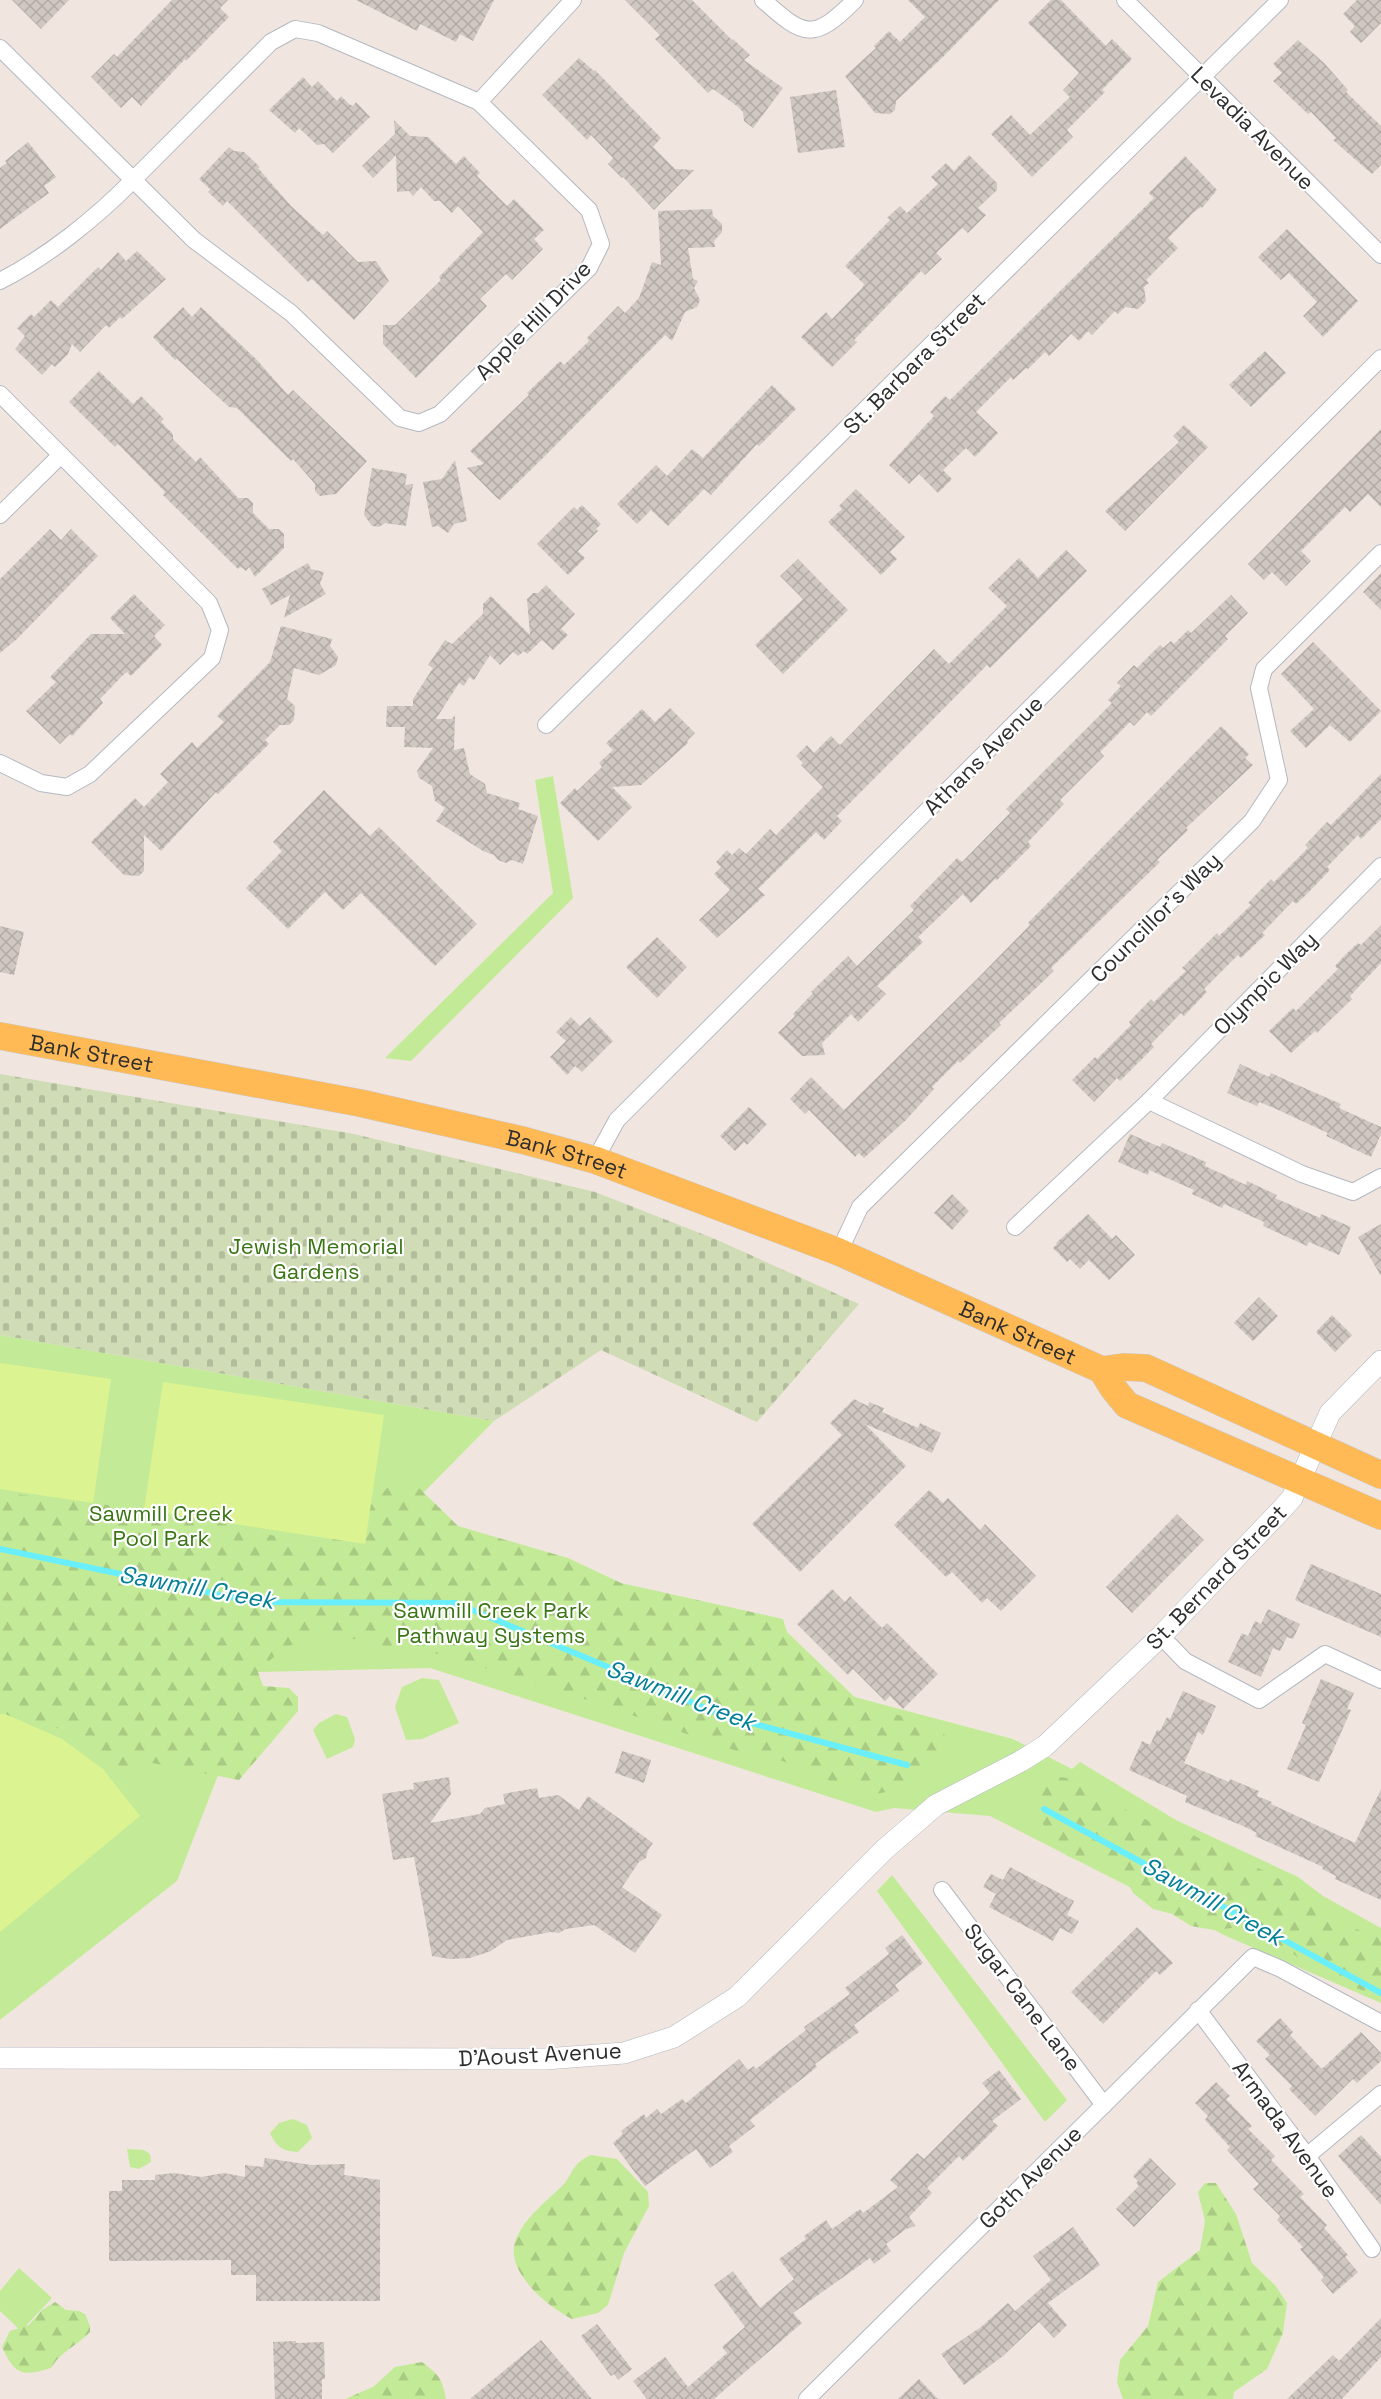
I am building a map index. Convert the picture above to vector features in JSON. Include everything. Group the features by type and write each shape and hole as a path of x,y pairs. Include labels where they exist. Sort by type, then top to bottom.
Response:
{"main road":[{"name":"Bank Street","path":"0,1036 360,1104 522,1140 595,1160 839,1252 1102,1370 1124,1367 1146,1368 1381,1475"},
{"name":"Bank Street","path":"1102,1370 1127,1405 1381,1516"}],"street":[{"path":"479,102 573,0"},
{"path":"763,0 796,28 808,31 834,22 855,0"},
{"name":"Levadia Avenue","path":"1125,0 1381,255"},
{"name":"St. Barbara Street","path":"546,725 1280,0"},
{"name":"Apple Hill Drive","path":"0,281 25,268 112,202 133,180 271,42 295,29 318,33 479,102 589,210 601,244 589,268 440,414 419,423 400,418 291,314 194,240 133,180"},
{"path":"0,48 133,180"},
{"name":"Athans Avenue","path":"595,1160 617,1120 1381,358"},
{"path":"0,394 209,603 220,630 212,658 90,774 67,787 42,783 0,763"},
{"path":"0,515 61,455"},
{"name":"Councillor's Way","path":"839,1252 860,1207 1252,821 1279,780 1259,688 1264,669 1381,553"},
{"name":"Olympic Way","path":"1015,1227 1149,1101 1381,866"},
{"path":"1149,1101 1302,1174 1353,1191 1381,1177"},
{"name":"St. Bernard Street","path":"1045,1746 1161,1636 1283,1509 1292,1498 1330,1413 1381,1361"},
{"path":"1161,1636 1185,1661 1259,1700 1325,1654 1381,1680"},
{"name":"D'Aoust Avenue","path":"0,2058 545,2059 624,2053 674,2037 737,1997 867,1866 936,1805 1045,1746"},
{"name":"Sugar Cane Lane","path":"942,1890 1104,2105"},
{"name":"Goth Avenue","path":"807,2399 1253,1957 1281,1969 1381,2023"},
{"name":"Armada Avenue","path":"1198,2010 1307,2156 1372,2248"},
{"path":"1307,2156 1381,2094"}],"green space":[{"path":"553,776 573,898 411,1061 385,1058 553,893 535,780"},
{"name":"Jewish Memorial Gardens","path":"0,1074 354,1134 595,1192 715,1239 859,1304 757,1422 601,1350 494,1421 0,1335"},
{"name":"Sawmill Creek Pool Park","path":"0,1335 494,1421 361,1556 741,1667 1013,1739 1072,1769 1080,1762 1176,1820 1298,1877 1323,1896 1381,1928 1381,2003 1226,1936 990,1816 894,1808 876,1812 430,1668 258,1672 177,1881 0,2020"},
{"path":"0,1363 111,1379 93,1503 0,1489"},
{"path":"163,1382 384,1415 365,1544 144,1510"},
{"name":"Sawmill Creek Park Pathway Systems","path":"389,1486 417,1486 458,1526 568,1558 621,1583 783,1619 787,1632 864,1706 940,1726 946,1738 943,1751 913,1787 875,1794 830,1781 764,1753 751,1756 538,1683 409,1646 385,1652 361,1640 319,1634 282,1649 258,1672 263,1686 289,1688 298,1697 298,1711 239,1780 152,1763 127,1772 62,1729 0,1719 0,1492 182,1514 301,1542 342,1535"},
{"path":"422,1678 439,1680 459,1723 422,1739 406,1740 395,1707 402,1687"},
{"path":"0,1714 5,1714 62,1739 103,1769 140,1816 0,1932"},
{"path":"336,1714 347,1717 355,1739 353,1747 327,1759 313,1730 319,1723"},
{"path":"1051,1775 1086,1784 1122,1808 1149,1821 1193,1835 1276,1877 1356,1929 1365,1932 1381,1932 1381,1998 1322,1974 1282,1946 1245,1931 1232,1928 1214,1930 1191,1926 1172,1914 1153,1909 1133,1893 1125,1877 1111,1863 1100,1860 1079,1861 1066,1855 1053,1842 1041,1821 1037,1788 1039,1783"},
{"path":"892,1875 1067,2100 1045,2122 877,1891"},
{"path":"293,2119 307,2125 312,2138 298,2152 281,2148 270,2133 279,2123"},
{"path":"127,2149 144,2150 150,2154 151,2162 139,2169 130,2167"},
{"path":"591,2155 617,2159 648,2192 649,2206 624,2253 608,2305 598,2313 572,2319 551,2306 530,2286 516,2263 514,2251 516,2239 530,2218 565,2183 575,2166"},
{"path":"1205,2183 1216,2183 1236,2214 1252,2263 1275,2285 1287,2303 1283,2333 1267,2369 1234,2392 1233,2399 1123,2399 1117,2382 1120,2360 1148,2326 1158,2282 1200,2250 1205,2221 1198,2192"},
{"path":"19,2268 52,2298 21,2331 0,2311 0,2291"},
{"path":"55,2302 66,2310 85,2314 90,2332 59,2358 51,2368 26,2373 20,2371 11,2363 2,2347 10,2331 29,2325 42,2310"},
{"path":"422,2362 439,2378 446,2399 345,2399 373,2387 395,2367"}],"building":[{"path":"12,0 69,0 41,29"},
{"path":"172,0 228,0 220,8 229,17 141,106 132,97 121,108 91,77 114,54 117,57"},
{"path":"356,0 494,0 473,41 460,34 456,42 420,24 417,31"},
{"path":"625,0 692,0 750,55 744,60 783,88 753,128 744,121 743,112 737,106 713,89 708,93 655,39 660,35"},
{"path":"908,0 999,0 896,101 895,110 890,114 875,113 845,76 876,48 874,46 889,31 900,42 925,17"},
{"path":"1051,0 1061,0 1106,46 1112,39 1132,59 1102,90 1105,92 1067,130 1073,137 1032,177 991,134 1011,115 1030,135 1070,97 1063,90 1079,73 1028,23"},
{"path":"1357,0 1381,0 1381,23 1361,43 1350,32 1355,26 1343,14"},
{"path":"1298,40 1324,63 1348,90 1346,92 1381,126 1381,165 1372,174 1333,140 1336,138 1311,112 1308,114 1273,81 1282,73 1273,64"},
{"path":"579,58 595,70 661,138 653,147 675,169 694,170 654,210 608,164 613,158 591,135 587,140 542,95"},
{"path":"303,77 312,87 318,81 337,101 341,96 353,106 356,102 370,117 333,153 324,144 317,145 299,128 295,133 269,110"},
{"path":"836,90 845,147 798,153 790,97"},
{"path":"394,120 410,136 428,137 456,164 464,156 480,173 477,176 507,206 514,199 544,230 534,239 543,249 512,280 506,274 480,299 487,306 416,378 383,344 383,325 395,325 441,280 439,277 483,232 458,206 452,213 440,201 434,201 421,187 413,196 409,191 397,192 396,155 373,178 362,166 395,134"},
{"path":"28,142 56,177 44,186 49,193 0,229 0,168"},
{"path":"229,147 234,151 244,152 260,167 258,168 291,206 323,235 327,231 358,262 376,261 389,281 354,320 312,279 308,282 227,201 223,206 208,192 210,189 199,179"},
{"path":"969,155 997,183 997,190 978,208 986,215 968,233 962,228 936,253 942,259 925,275 921,271 854,340 857,342 832,367 801,337 826,312 832,319 863,287 864,284 845,266 890,220 887,218 900,206 907,213 938,184 931,177 946,163 954,171"},
{"path":"1185,156 1217,190 1202,208 1194,212 1168,238 1178,248 1146,280 1149,283 1144,287 1146,301 1138,309 1125,307 1118,314 1115,311 1092,335 1088,331 1079,341 1071,334 1049,356 1045,352 1028,369 1026,368 1013,380 1011,377 976,412 998,433 975,457 966,448 943,470 952,479 938,493 919,474 909,484 889,465 934,416 930,412 945,396 950,400 1154,198 1149,193"},
{"path":"712,209 713,216 722,224 722,232 714,241 715,247 688,248 693,279 698,281 694,288 700,300 697,307 685,312 672,341 665,335 500,500 497,498 467,468 484,464 470,451 529,395 527,393 560,361 564,365 589,341 587,338 618,306 625,313 639,298 652,262 661,265 658,211"},
{"path":"1287,229 1358,301 1323,337 1303,316 1317,302 1289,273 1281,280 1258,257"},
{"path":"137,251 166,279 122,319 120,317 109,328 106,325 80,352 72,344 68,354 55,367 52,364 42,375 15,349 25,336 17,328 31,314 34,317 51,300 58,307 98,267 101,270 118,252 126,261"},
{"path":"183,307 192,317 201,307 256,359 288,395 293,390 367,461 336,494 320,496 315,491 315,484 293,459 291,461 237,408 229,407 177,359 175,360 153,337"},
{"path":"1265,351 1286,373 1251,407 1229,385"},
{"path":"99,371 133,404 141,396 164,419 161,422 173,434 173,439 196,462 200,457 238,498 248,498 253,503 253,513 269,529 279,529 284,534 284,548 255,577 249,567 246,571 241,567 238,569 163,495 165,492 118,444 115,447 69,402"},
{"path":"772,385 796,409 759,446 757,444 711,495 704,489 668,526 651,510 637,524 617,504 656,465 667,476 692,449 703,458"},
{"path":"1184,425 1208,447 1125,531 1105,511 1179,442 1173,436"},
{"path":"1381,429 1381,507 1368,494 1350,512 1345,507 1301,551 1311,561 1286,586 1272,572 1264,580 1248,564"},
{"path":"455,460 467,521 454,524 448,533 438,526 432,527 423,482 442,479"},
{"path":"372,468 407,474 405,485 413,484 406,526 385,523 379,527 372,526 364,515"},
{"path":"856,489 905,537 890,552 897,559 881,575 828,522 842,509 839,506"},
{"path":"582,505 601,524 596,529 598,531 578,551 585,558 568,575 537,544 574,507 577,510"},
{"path":"50,529 61,540 71,529 98,556 17,639 0,653 0,579"},
{"path":"1066,550 1087,571 990,668 987,665 837,816 842,821 824,840 816,832 758,889 765,895 717,938 699,920 730,890 714,874 721,867 716,862 727,850 732,855 739,848 746,854 770,829 776,835 823,787 801,765 803,763 796,756 807,745 814,753 831,736 840,745 934,649 949,664 1007,606 988,588 1019,558 1038,578"},
{"path":"798,559 848,610 783,674 755,645 803,599 780,576"},
{"path":"308,563 311,569 324,572 320,584 326,594 284,618 290,595 271,605 262,589"},
{"path":"1381,573 1381,610 1363,592"},
{"path":"546,585 575,614 561,629 568,635 553,650 542,640 527,654 524,651 518,656 513,652 500,665 490,655 474,680 469,677 464,686 459,683 436,719 452,719 455,715 454,750 464,748 470,774 485,784 487,793 520,803 518,809 538,816 523,864 512,860 506,863 436,821 445,808 435,801 432,786 419,778 417,771 433,748 404,747 405,727 386,727 387,706 413,706 413,699 433,668 428,665 445,640 452,644 483,614 483,604 491,596 530,635 527,599"},
{"path":"134,594 165,625 154,636 162,645 131,676 127,672 123,675 100,699 103,703 72,736 70,734 60,744 26,711 56,682 50,677 91,634 125,634 110,618"},
{"path":"1231,595 1248,613 1225,636 1228,639 1151,716 1147,712 1134,726 1130,722 1100,752 1104,756 1060,800 1064,804 1028,842 1031,846 997,880 995,879 971,903 963,894 918,937 923,942 877,986 886,994 858,1022 851,1014 822,1043 825,1055 802,1056 778,1033 795,1016 793,1014 813,993 811,992 848,956 857,966 914,910 910,906 957,858 962,862 1010,813 1006,809 1112,703 1108,700 1121,686 1117,683 1134,665 1137,668 1160,645 1163,648 1171,641 1174,644 1188,630 1191,633"},
{"path":"281,626 332,639 330,646 338,657 336,665 319,675 294,668 287,699 295,706 294,720 289,725 280,725 265,740 269,744 218,794 216,792 161,851 144,835 144,871 139,876 124,875 91,842 135,798 144,807 168,782 160,774 192,742 197,748 224,722 217,716 270,662"},
{"path":"1313,642 1381,711 1350,742 1330,725 1306,748 1290,731 1314,709 1281,674"},
{"path":"670,708 695,733 687,741 688,743 641,785 612,787 632,807 598,841 560,803 575,788 577,791 602,767 599,763 613,750 606,743 642,709 655,722"},
{"path":"1221,726 1249,754 1245,758 1253,765 1186,828 1188,830 1157,860 1160,862 1051,968 1054,971 999,1023 1001,1025 960,1063 958,1061 932,1087 934,1089 906,1120 864,1158 859,1153 855,1157 809,1110 805,1114 790,1099 811,1077 844,1110 977,979 1030,925 1028,923"},
{"path":"1381,774 1381,819 1361,839 1358,835 1327,867 1330,870 1306,895 1296,904 1293,901 1262,933 1265,935 1241,958 1238,955 1204,989 1207,992 1184,1016 1181,1013 1151,1044 1154,1047 1120,1081 1117,1078 1094,1102 1072,1080 1131,1025 1129,1022 1151,999 1154,1002 1186,971 1182,968 1217,933 1219,936 1251,905 1248,903 1271,879 1274,882 1308,848 1305,845 1327,822 1331,825"},
{"path":"324,790 370,836 379,827 477,924 435,966 361,893 343,910 325,892 288,929 246,888 282,851 273,842"},
{"path":"1381,925 1381,963 1350,996 1352,999 1317,1033 1315,1031 1291,1053 1269,1031 1293,1008 1296,1011 1338,969 1335,966 1346,954 1358,943 1361,945"},
{"path":"0,926 24,932 14,975 0,972"},
{"path":"657,937 687,967 657,998 626,967"},
{"path":"571,1017 580,1026 590,1017 613,1041 582,1072 575,1066 567,1075 550,1057 566,1041 556,1032"},
{"path":"1240,1064 1269,1077 1271,1073 1341,1104 1339,1108 1381,1127 1381,1134 1371,1157 1326,1136 1328,1133 1274,1108 1259,1102 1257,1106 1227,1093"},
{"path":"749,1107 767,1124 747,1145 744,1142 735,1151 720,1136"},
{"path":"1130,1134 1160,1147 1162,1143 1206,1162 1205,1166 1246,1185 1247,1181 1277,1195 1275,1198 1320,1218 1321,1214 1351,1227 1339,1255 1309,1242 1307,1246 1263,1226 1264,1222 1224,1204 1222,1208 1192,1194 1194,1190 1149,1170 1148,1175 1118,1162"},
{"path":"952,1194 969,1211 952,1230 934,1213"},
{"path":"1088,1214 1112,1239 1116,1235 1135,1255 1109,1280 1089,1260 1080,1269 1070,1259 1067,1262 1053,1248"},
{"path":"1381,1224 1381,1276 1358,1237"},
{"path":"1259,1297 1278,1316 1253,1341 1234,1323"},
{"path":"1332,1315 1352,1335 1335,1352 1316,1332"},
{"path":"854,1399 868,1406 869,1402 884,1408 882,1412 918,1428 920,1423 941,1433 932,1453 865,1424 906,1466 800,1572 752,1524 842,1435 830,1423"},
{"path":"929,1490 943,1503 948,1498 980,1530 985,1524 1036,1576 1001,1611 987,1598 982,1603 952,1572 946,1577 894,1525"},
{"path":"1177,1514 1204,1540 1132,1613 1106,1587"},
{"path":"1311,1564 1381,1594 1381,1637 1295,1600"},
{"path":"832,1589 845,1602 850,1596 882,1628 887,1623 938,1674 903,1709 890,1696 885,1701 853,1669 848,1675 797,1624"},
{"path":"1268,1609 1300,1624 1293,1639 1287,1637 1280,1651 1273,1648 1261,1677 1228,1662 1242,1633 1248,1636 1255,1621 1261,1624"},
{"path":"1321,1679 1354,1693 1347,1709 1351,1710 1319,1782 1287,1769 1306,1725 1302,1723"},
{"path":"1183,1691 1216,1706 1203,1735 1198,1732 1184,1763 1229,1782 1230,1779 1259,1791 1257,1796 1272,1802 1271,1804 1355,1843 1381,1789 1381,1900 1335,1879 1336,1876 1322,1869 1323,1867 1255,1836 1257,1833 1243,1826 1185,1802 1187,1796 1129,1770 1142,1741 1150,1745 1157,1730 1160,1731 1167,1717 1170,1719"},
{"path":"622,1751 651,1760 644,1783 615,1773"},
{"path":"449,1777 451,1794 430,1823 480,1814 485,1808 505,1804 503,1794 537,1788 539,1798 558,1795 579,1810 588,1796 653,1843 646,1858 639,1862 622,1887 662,1915 635,1953 594,1925 566,1929 559,1933 551,1932 507,1940 491,1951 470,1958 450,1959 432,1956 414,1857 393,1860 382,1794 414,1789 413,1783"},
{"path":"1010,1867 1074,1901 1067,1915 1079,1921 1072,1934 1060,1928 1053,1941 989,1907 996,1894 983,1887 991,1874 1003,1880"},
{"path":"1137,1927 1173,1963 1160,1975 1156,1971 1103,2024 1071,1992"},
{"path":"902,1935 923,1963 895,1985 899,1991 854,2025 859,2032 815,2064 817,2067 750,2120 755,2126 729,2146 733,2152 710,2168 696,2149 645,2186 613,2143 623,2134 621,2131 644,2114 646,2118 657,2109 661,2114 682,2099 686,2103 739,2059 748,2070 754,2066 756,2069 806,2030 804,2027 850,1994 845,1988 889,1954 885,1948"},
{"path":"1280,2018 1293,2032 1290,2035 1321,2068 1361,2032 1381,2053 1381,2061 1357,2083 1353,2079 1315,2116 1289,2089 1292,2086 1265,2059 1270,2055 1256,2041"},
{"path":"999,2070 1021,2099 992,2121 998,2126 963,2161 959,2156 927,2188 932,2193 909,2217 916,2226 906,2229 886,2244 891,2251 874,2264 870,2258 793,2313 802,2323 714,2399 647,2399 633,2381 665,2357 688,2387 727,2353 722,2347 745,2327 714,2285 733,2271 760,2308 794,2279 779,2259 806,2239 804,2236 826,2220 832,2229 860,2209 863,2213 898,2187 890,2180 917,2153 924,2159 990,2093 982,2083"},
{"path":"1216,2082 1230,2096 1226,2099 1252,2126 1248,2129 1275,2156 1271,2160 1304,2194 1300,2197 1327,2225 1324,2228 1348,2255 1345,2257 1358,2272 1333,2294 1321,2280 1324,2277 1300,2249 1303,2247 1277,2220 1280,2216 1253,2189 1259,2184 1227,2150 1230,2147 1205,2120 1208,2116 1195,2103"},
{"path":"1361,2135 1381,2157 1381,2205 1338,2156"},
{"path":"265,2158 311,2165 345,2164 344,2175 380,2180 380,2301 256,2301 256,2275 231,2275 231,2260 109,2261 109,2191 122,2191 122,2180 155,2180 155,2175 174,2173 201,2177 224,2173 245,2177 245,2165 263,2167"},
{"path":"1150,2158 1176,2184 1134,2227 1116,2209 1139,2186 1133,2176"},
{"path":"1073,2227 1100,2265 1048,2303 1067,2325 1054,2338 1039,2322 1003,2356 964,2385 941,2354 981,2327 1008,2303 1015,2311 1051,2280 1033,2256"},
{"path":"1381,2318 1381,2357 1342,2399 1287,2399 1333,2355 1339,2361"},
{"path":"597,2324 632,2369 618,2380 614,2374 611,2376 581,2336"},
{"path":"541,2340 592,2399 470,2399"},
{"path":"296,2341 296,2343 324,2342 325,2379 322,2379 322,2399 275,2399 273,2342"},
{"path":"919,2379 938,2399 898,2399"}],"waterway":[{"name":"Sawmill Creek","path":"0,1549 255,1602 456,1603 722,1715 907,1765"},
{"name":"Sawmill Creek","path":"1044,1809 1381,1993"}]}
